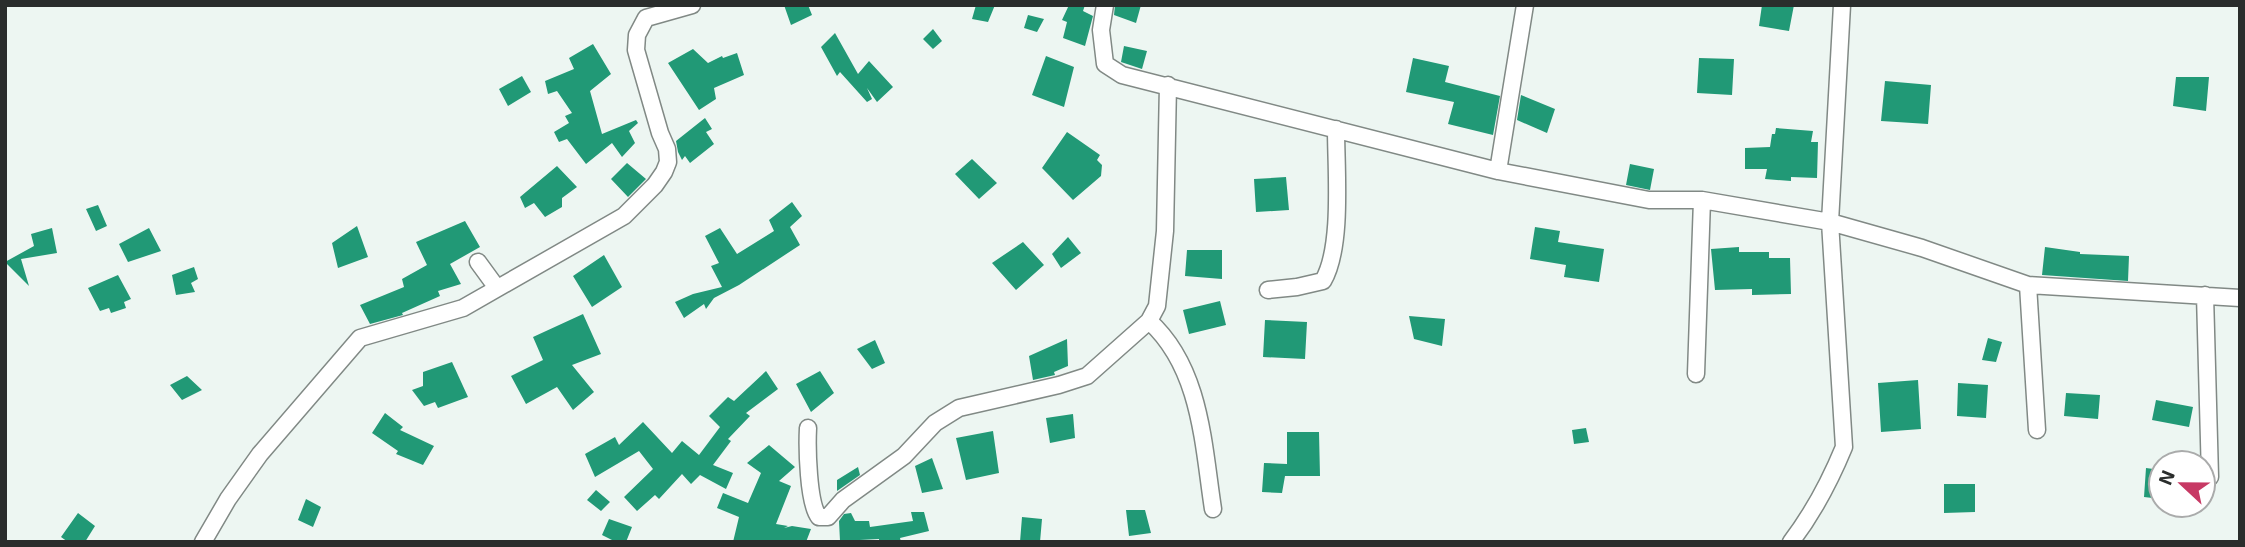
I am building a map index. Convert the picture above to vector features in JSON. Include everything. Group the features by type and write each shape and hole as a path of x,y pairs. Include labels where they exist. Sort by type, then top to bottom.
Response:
{"street":[{"path":"203,542 228,499 260,454 360,338 463,308 624,216 655,185 668,162 667,149 636,50 637,35 646,18 691,5"},
{"path":"1105,5 1101,30 1105,64 1122,75 1498,171 1649,200 1702,200 1830,222 1922,248 2028,285 2240,298"},
{"path":"1498,171 1525,5"},
{"path":"1791,542 1808,520 1835,470 1844,447 1830,222 1842,5"},
{"path":"808,428 813,510 819,517 828,517 843,500 904,456 935,423 959,408 1087,376 1149,321 1157,306 1165,232 1168,85"},
{"path":"1268,290 1322,281 1329,270 1335,219 1336,129"},
{"path":"1696,374 1702,200"},
{"path":"478,262 497,288"},
{"path":"2028,285 2037,430"},
{"path":"2205,295 2209,449"},
{"path":"1149,321 1173,348 1199,413 1213,509"}],"building":[{"path":"784,5 808,5 812,15 791,25"},
{"path":"976,5 995,5 988,22 972,19"},
{"path":"1069,5 1085,5 1083,11 1093,16 1085,46 1063,38 1067,22 1062,20"},
{"path":"1115,5 1141,5 1136,23 1114,15"},
{"path":"1762,5 1794,5 1789,31 1759,26"},
{"path":"1028,15 1044,19 1037,32 1024,28"},
{"path":"933,29 942,41 933,49 923,39"},
{"path":"835,33 858,74 869,61 893,87 877,102 867,88 872,99 867,102 840,72 837,76 821,47"},
{"path":"593,44 611,74 590,91 602,134 636,120 638,123 629,131 635,143 622,157 612,143 586,164 567,139 559,142 554,132 569,123 565,116 572,113 557,91 548,94 545,81 574,69 569,58"},
{"path":"1124,46 1147,51 1142,69 1121,62"},
{"path":"693,49 708,63 737,53 744,75 714,88 716,99 699,110 668,63"},
{"path":"1046,56 1074,67 1064,107 1032,95"},
{"path":"1413,58 1449,66 1445,82 1500,96 1493,135 1448,124 1454,102 1406,92"},
{"path":"1699,58 1734,59 1732,95 1697,93"},
{"path":"522,76 531,92 508,106 499,89"},
{"path":"2176,77 2209,77 2206,111 2173,106"},
{"path":"1885,81 1931,85 1928,124 1881,121"},
{"path":"1521,95 1555,109 1547,133 1517,120"},
{"path":"705,118 712,129 706,132 714,144 690,163 685,156 682,160 676,141"},
{"path":"1776,128 1813,131 1811,142 1818,142 1817,178 1791,177 1791,181 1765,179 1767,169 1745,169 1745,148 1770,147"},
{"path":"1067,132 1100,155 1097,160 1102,165 1101,176 1073,200 1042,168"},
{"path":"972,159 997,183 979,199 955,174"},
{"path":"627,163 646,179 628,197 611,179"},
{"path":"1630,164 1654,169 1650,190 1626,185"},
{"path":"557,166 577,187 562,198 562,207 545,217 534,203 525,208 520,197"},
{"path":"1286,177 1289,210 1256,212 1254,179"},
{"path":"792,202 802,216 790,227 800,245 714,298 706,309 704,304 684,318 675,302 693,294 722,287 711,266 719,263 705,236 720,228 737,254 774,231 769,220"},
{"path":"98,205 107,226 96,231 86,209"},
{"path":"465,221 480,247 450,264 461,284 438,291 440,296 402,313 403,315 370,324 360,305 404,287 402,279 427,265 416,242"},
{"path":"357,226 368,257 338,268 332,243"},
{"path":"1535,227 1560,231 1558,242 1604,249 1599,282 1564,277 1566,265 1530,259"},
{"path":"52,228 57,253 21,259 29,286 5,262 34,246 31,234"},
{"path":"149,228 161,251 128,262 119,244"},
{"path":"1068,237 1081,253 1061,268 1052,254"},
{"path":"1023,242 1044,265 1016,290 992,263"},
{"path":"1739,247 1739,252 1769,252 1769,258 1790,258 1791,294 1752,295 1752,289 1715,290 1711,249"},
{"path":"2045,247 2080,254 2129,256 2128,281 2042,275"},
{"path":"1187,250 1222,250 1222,279 1185,276"},
{"path":"604,255 622,287 592,307 573,276"},
{"path":"194,267 198,279 191,283 195,292 176,295 172,275"},
{"path":"118,275 131,299 124,302 126,308 111,313 109,308 100,311 88,288"},
{"path":"1220,301 1226,325 1189,334 1183,310"},
{"path":"583,314 601,354 572,365 594,392 573,410 557,387 526,404 511,376 543,360 533,337"},
{"path":"1409,316 1445,319 1442,346 1414,339"},
{"path":"1265,320 1307,322 1305,359 1263,357"},
{"path":"1988,338 2002,342 1996,362 1982,360"},
{"path":"1067,339 1068,366 1054,372 1055,375 1033,380 1029,356"},
{"path":"875,340 885,363 872,369 857,349"},
{"path":"452,362 468,397 438,408 435,402 424,406 412,390 423,386 423,372"},
{"path":"766,371 778,389 746,413 750,416 728,439 731,441 713,465 733,473 726,489 700,475 691,484 682,474 659,499 655,495 637,511 624,497 653,469 639,451 595,477 585,454 615,437 619,445 643,422 672,453 682,441 699,455 720,427 709,416 728,397 734,401"},
{"path":"820,371 834,393 811,412 796,384"},
{"path":"187,376 202,390 182,400 170,385"},
{"path":"1918,380 1921,429 1881,432 1878,383"},
{"path":"1958,383 1988,385 1986,418 1957,416"},
{"path":"2066,393 2100,395 2098,419 2064,416"},
{"path":"2156,400 2193,407 2189,427 2152,420"},
{"path":"385,413 403,427 400,430 434,446 423,465 396,454 398,451 372,433"},
{"path":"1073,414 1075,438 1050,443 1046,418"},
{"path":"1586,428 1589,442 1574,444 1572,430"},
{"path":"993,431 999,473 966,480 956,438"},
{"path":"1287,432 1319,432 1320,476 1285,476 1282,493 1262,492 1264,463 1287,464"},
{"path":"769,445 795,467 779,481 791,486 776,524 788,526 784,528 792,526 811,529 806,542 733,542 739,517 717,508 723,493 748,503 761,473 747,463"},
{"path":"932,458 943,489 922,493 915,466"},
{"path":"858,467 860,475 837,491 837,480"},
{"path":"2146,468 2147,497 2144,497"},
{"path":"1944,484 1975,484 1975,512 1944,513"},
{"path":"596,490 610,502 601,511 587,500"},
{"path":"306,499 321,507 313,527 298,520"},
{"path":"1126,510 1145,510 1151,533 1129,536"},
{"path":"911,512 924,512 929,531 900,538 901,542 879,542 879,539 840,541 839,521 844,514 851,513 855,521 869,521 870,527 913,521"},
{"path":"78,513 95,526 85,542 68,542 61,537"},
{"path":"1022,517 1042,519 1040,542 1020,542"},
{"path":"609,519 632,527 626,542 616,542 602,535"}]}
